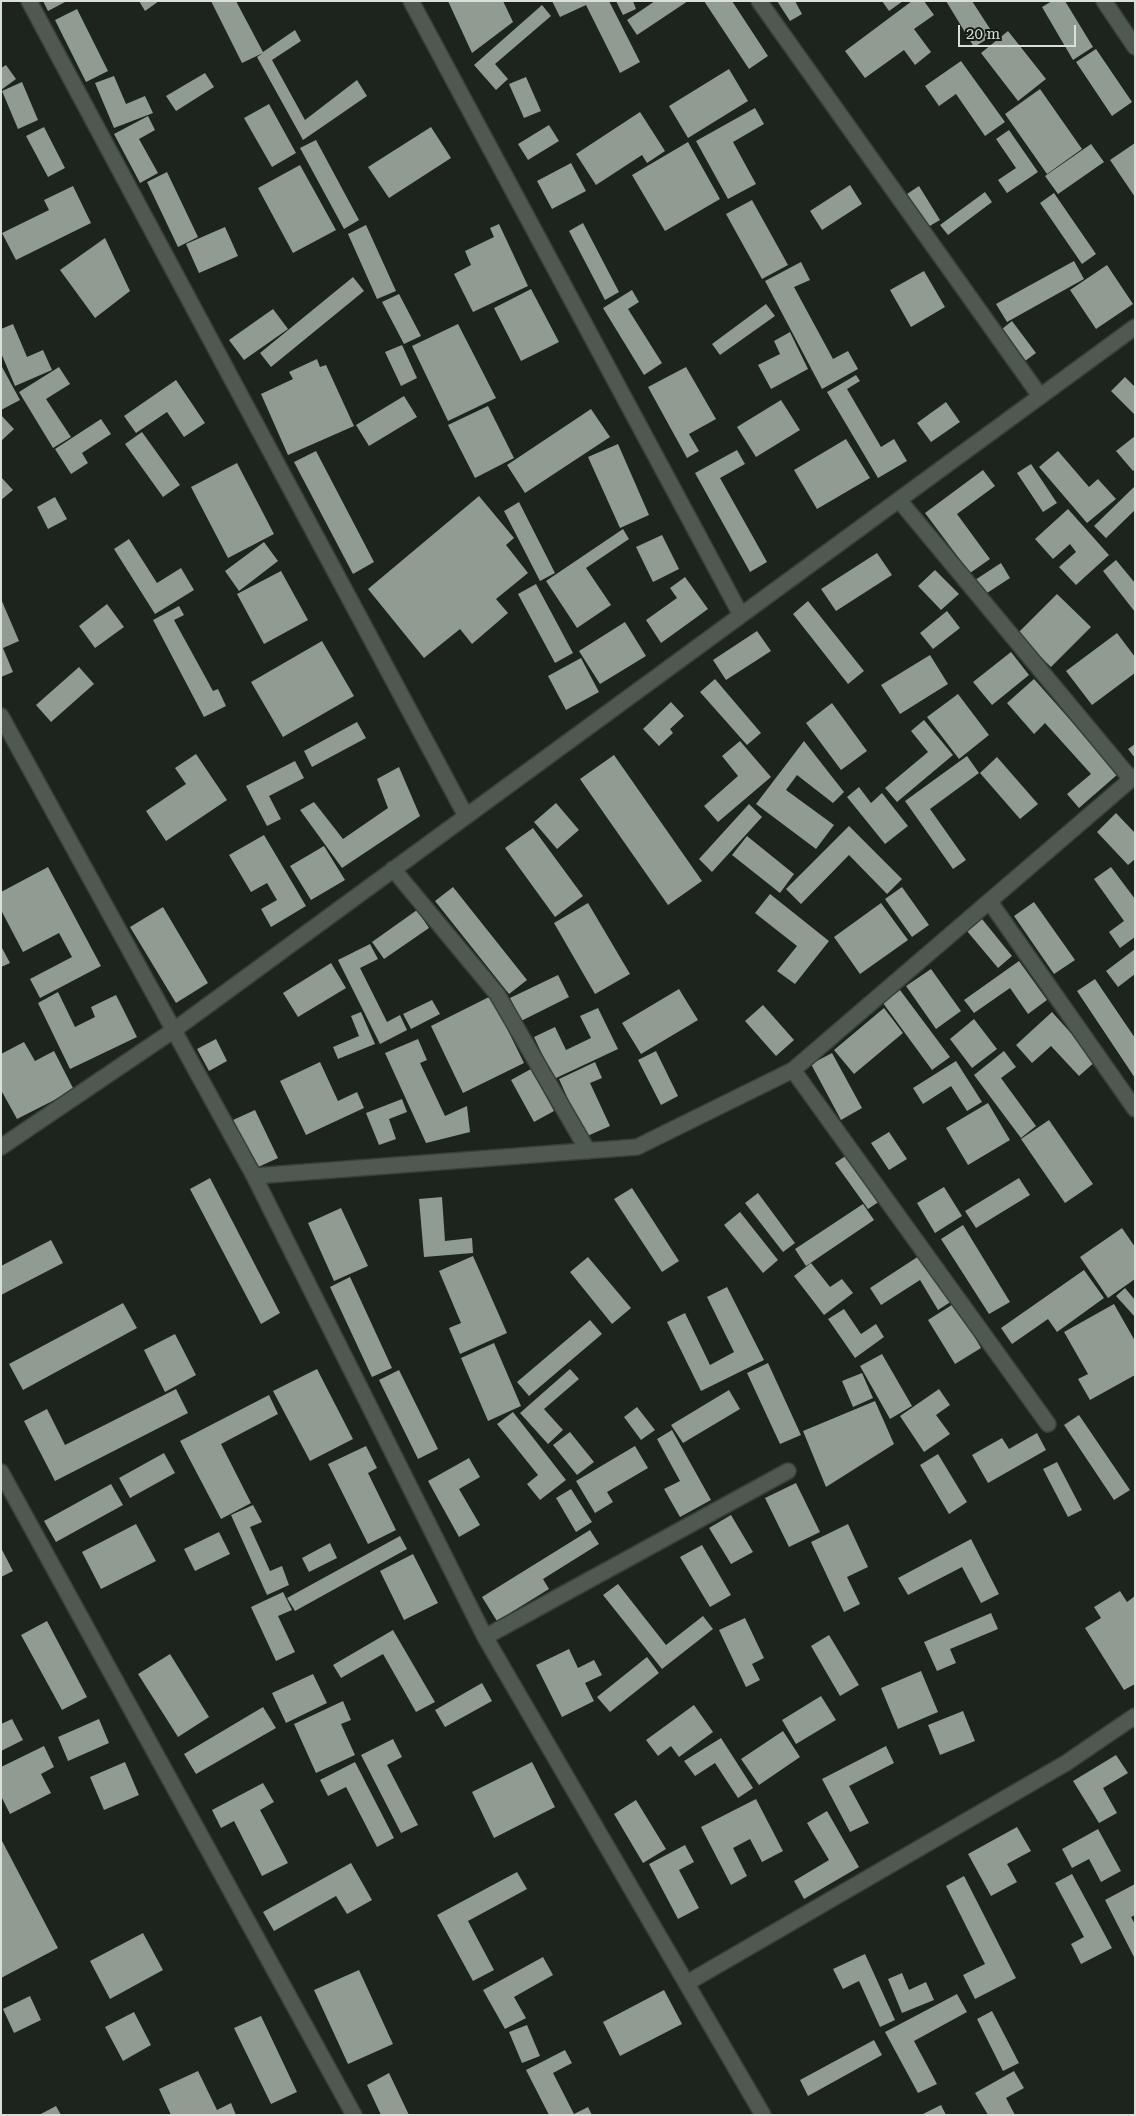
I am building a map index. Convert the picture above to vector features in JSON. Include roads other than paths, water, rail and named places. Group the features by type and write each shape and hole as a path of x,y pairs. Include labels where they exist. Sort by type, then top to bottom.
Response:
{"street":[{"path":"29,1 466,816"},
{"path":"410,1 742,615"},
{"path":"759,1 1040,396"},
{"path":"1104,1 1135,47"},
{"path":"1,1148 174,1030 1135,327"},
{"path":"254,1176 637,1147 793,1070 1133,778 899,500"},
{"path":"1,716 254,1176 485,1637 763,2115"},
{"path":"393,869 497,994 588,1151"},
{"path":"990,902 1135,1109"},
{"path":"793,1070 1048,1424"},
{"path":"485,1637 788,1471"},
{"path":"1,1472 354,2115"},
{"path":"687,1983 1066,1763 1135,1716"}]}
